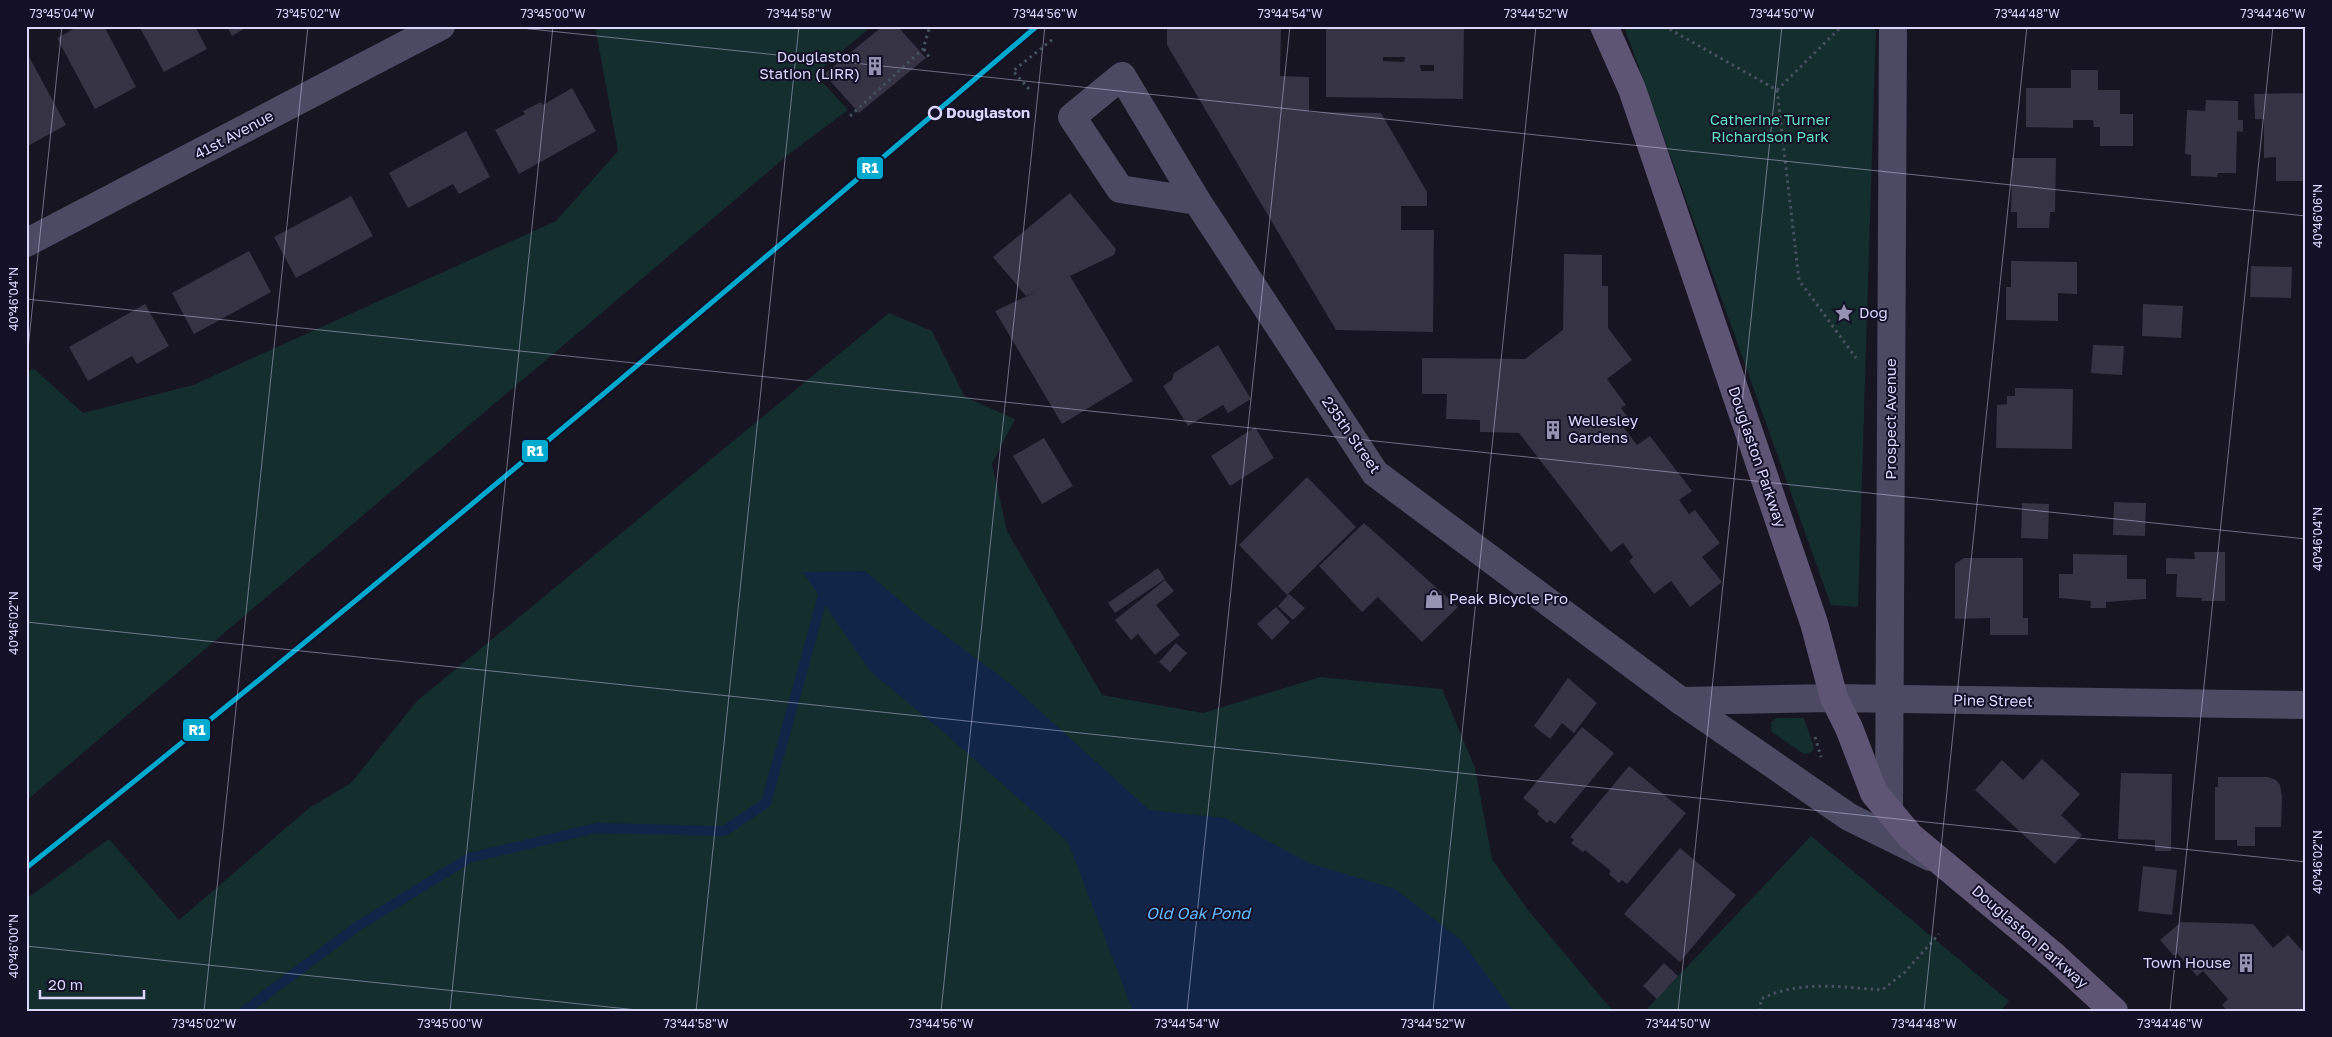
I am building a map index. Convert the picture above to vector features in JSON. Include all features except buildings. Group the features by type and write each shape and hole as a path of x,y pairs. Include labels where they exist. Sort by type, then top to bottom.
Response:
{"main road":[{"name":"Douglaston Parkway","path":"1604,26 1641,117 1814,623 1834,698 1849,728 1874,793 1910,836 2054,956 2114,1011"}],"street":[{"name":"41st Avenue","path":"26,244 441,26"},
{"name":"Prospect Avenue","path":"1889,811 1893,26"},
{"name":"235th Street","path":"1197,201 1120,189 1072,117 1122,76 1197,201 1374,473 1681,701"},
{"name":"Pine Street","path":"1681,701 1834,698 2306,705"},
{"name":"Douglaston Parkway","path":"1681,701 1849,817 1944,864"}],"path":[{"path":"850,116 923,49 930,26"},
{"path":"1664,26 1777,90"},
{"path":"1777,90 1842,26"},
{"path":"1029,89 1011,70 1053,39"},
{"path":"923,49 929,57"},
{"path":"1777,90 1799,280 1856,358"},
{"path":"1814,731 1821,758"},
{"path":"1760,1011 1761,999 1773,992 1796,988 1824,986 1882,990 1904,974 1939,934"}],"green space":[{"path":"595,26 872,26 815,74 848,110 789,154 26,801 26,371 34,369 83,413 193,385 556,221 618,151"},
{"name":"Catherine Turner Richardson Park","path":"1624,26 1876,26 1858,607 1831,605"},
{"path":"889,313 932,331 965,397 1015,419 992,464 1007,531 1102,695 1203,713 1320,677 1442,689 1475,768 1492,859 1528,910 1613,1011 26,1011 26,899 109,839 179,920 309,808 351,783 417,701"},
{"path":"1776,718 1804,718 1814,748 1812,752 1804,754 1772,732 1771,723"},
{"path":"1811,836 2009,1001 2001,1011 1645,1011"}],"water":[{"name":"Old Oak Pond","path":"865,571 916,614 1008,682 1149,810 1225,818 1309,863 1395,889 1460,939 1513,1011 1133,1011 1068,842 947,735 870,671 803,572"}],"waterway":[{"path":"244,1011 358,926 469,858 596,828 724,831 766,803 822,599 833,600"}],"transit line":[{"name":"R1","path":"26,868 409,557 661,346 1037,26"}],"place":[{"name":"Douglaston Station (LIRR)","path":"875,66"},
{"name":"Douglaston","path":"935,113"},
{"name":"Dog","path":"1844,313"},
{"name":"Wellesley Gardens","path":"1553,430"},
{"name":"Peak Bicycle Pro","path":"1434,599"},
{"name":"Town House","path":"2246,963"}]}
